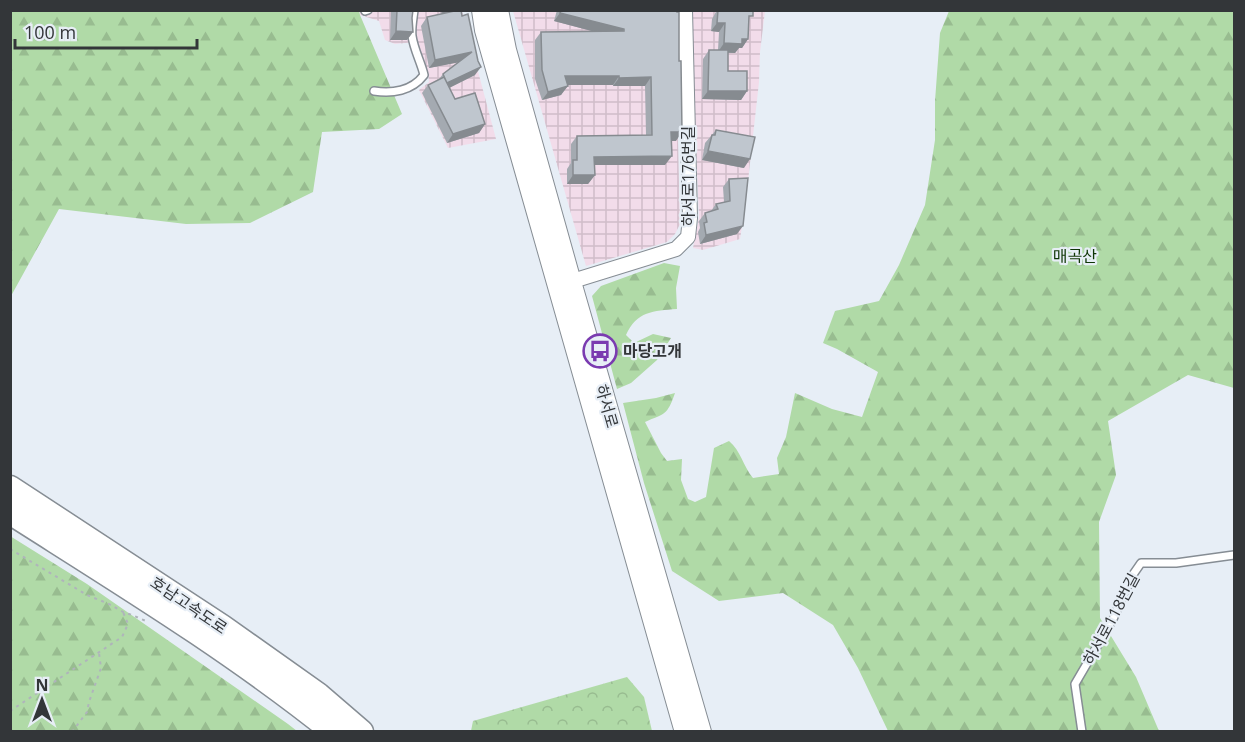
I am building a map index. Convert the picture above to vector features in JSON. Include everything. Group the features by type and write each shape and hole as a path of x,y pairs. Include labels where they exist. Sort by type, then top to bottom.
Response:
{"highway":[{"name":"호남고속도로","path":"10,488 222,627 318,695 361,732"},
{"name":"호남고속도로","path":"10,512 193,629 295,701 334,732"}],"main road":[{"name":"하서로","path":"482,10 485,30 701,732"},
{"name":"하서로","path":"498,10 565,284 685,732"}],"street":[{"name":"하서로176번길","path":"565,284 676,249 688,237 690,218 685,10"}],"lane":[{"path":"374,91 388,93 405,90 419,82 424,75 412,34 414,10"},
{"name":"하서로118번길","path":"1082,732 1075,684 1113,619 1132,576 1141,563 1176,563 1234,555"}],"path":[{"path":"10,549 87,595 123,612 128,624 122,637 10,711"},
{"path":"72,732 87,712 101,668 99,653"}],"shaded area":[{"path":"359,11 462,11 496,139 448,148 419,90 429,82 416,42 395,44 385,40 379,21 360,15"},
{"path":"513,11 675,11 680,224 675,234 667,242 586,266"},
{"path":"690,11 765,11 740,239 703,250 693,248 699,217"}],"green space":[{"path":"11,11 359,11 402,114 379,129 322,132 313,192 250,223 186,224 59,209 11,296"},
{"name":"매곡산","path":"949,11 1234,11 1234,388 1188,375 1108,421 1116,475 1099,522 1100,618 1136,677 1159,731 888,731 858,668 833,625 783,593 719,601 672,571 644,483 623,403 675,393 670,406 664,413 645,422 667,461 682,459 681,480 688,499 695,502 706,497 714,448 729,441 753,478 779,474 777,458 786,437 795,393 832,409 862,417 878,372 823,343 835,311 879,301 899,265 925,205 935,140 935,101 940,33"},
{"path":"664,263 680,266 676,288 677,309 653,312 641,317 630,327 626,335 634,343 653,334 671,338 657,360 631,383 617,389 592,296 601,286"},
{"path":"10,536 87,584 297,731 11,731"},
{"path":"627,677 644,697 652,731 471,731 473,721"}],"building":[{"path":"397,10 413,10 413,32 396,31"},
{"path":"461,10 462,16 468,14 481,67 447,83 443,74 472,52 435,60 427,17"},
{"path":"561,10 677,10 679,12 682,132 671,132 672,156 594,157 595,175 573,175 573,160 577,160 577,136 652,135 651,77 565,76 568,86 548,92 542,70 541,32 624,31 624,29 560,13"},
{"path":"718,10 753,10 753,16 749,16 748,39 742,39 742,44 724,43 725,23 717,23"},
{"path":"709,50 728,50 728,71 747,71 747,91 708,91"},
{"path":"444,77 455,99 475,93 485,124 453,134 428,85"},
{"path":"716,130 755,137 750,159 708,151 712,135 715,135"},
{"path":"748,178 743,226 706,235 705,213 718,209 716,204 730,201 729,179"}],"place":[{"name":"마당고개","path":"600,351"}]}
